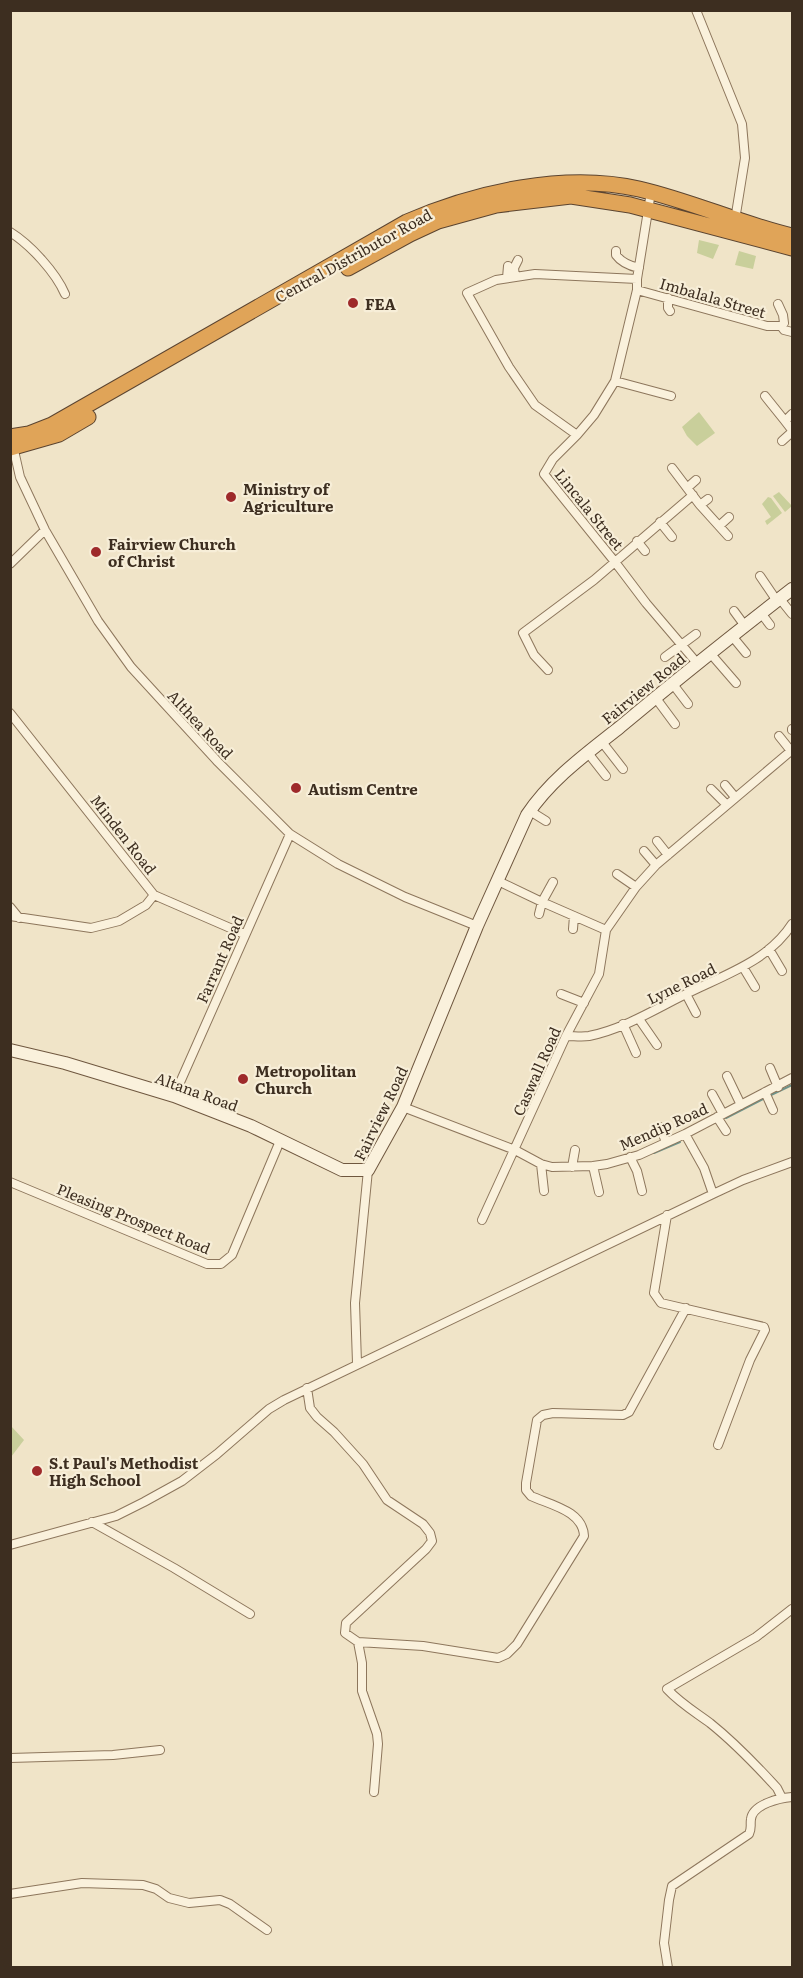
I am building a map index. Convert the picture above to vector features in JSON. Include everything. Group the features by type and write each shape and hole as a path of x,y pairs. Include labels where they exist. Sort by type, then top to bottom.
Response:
{"highway":[{"name":"Central Distributor Road","path":"11,442 52,425 407,222 436,209 492,194 548,185 606,184 638,189 651,192 792,248"},
{"name":"Central Distributor Road","path":"11,442 58,434 375,252 438,221 496,205 561,197 597,199 792,236"}],"main road":[{"name":"Fairview Road","path":"368,1170 403,1107 477,926 537,800 558,777 672,683 792,590"},
{"name":"Altana Road","path":"10,1050 65,1063 174,1096 251,1126 342,1170 368,1170"}],"street":[{"path":"696,10 742,124 745,158 734,225"},
{"name":"Lincala Street","path":"651,192 637,279 638,290 615,381 594,415 553,459 544,474 646,603 697,663"},
{"path":"10,232 25,242 42,260 65,294"},
{"path":"616,251 616,255 622,261 629,266 639,268"},
{"path":"511,277 518,260"},
{"path":"508,266 511,277"},
{"path":"577,435 534,405 521,387 467,293 496,280 535,274 637,279"},
{"name":"Imbalala Street","path":"638,290 767,326 786,323"},
{"path":"668,298 670,311"},
{"path":"778,304 786,323 784,330 792,332"},
{"path":"615,381 671,396"},
{"path":"765,396 789,418 792,431 782,441"},
{"name":"Althea Road","path":"11,442 20,477 45,530 98,621 131,667 218,762 290,834 338,864 405,897 477,926"},
{"path":"672,468 700,505 728,536"},
{"path":"548,670 534,655 523,633 615,562 670,515 690,492 696,480"},
{"path":"700,505 708,499"},
{"path":"670,515 677,523"},
{"path":"718,526 729,517"},
{"path":"660,522 672,537"},
{"path":"10,564 45,530"},
{"path":"637,541 645,551"},
{"path":"760,576 792,614"},
{"path":"734,611 745,626"},
{"path":"761,614 770,625"},
{"path":"665,657 696,634"},
{"path":"732,636 746,653"},
{"path":"710,653 736,683"},
{"path":"672,683 688,704"},
{"path":"655,697 675,724"},
{"name":"Minden Road","path":"10,713 154,895 244,934"},
{"path":"498,881 606,930 636,887 656,865 792,750 779,736"},
{"path":"602,741 623,769"},
{"path":"588,753 606,777"},
{"path":"725,785 735,797"},
{"path":"711,789 727,805"},
{"path":"530,811 546,821"},
{"name":"Farrant Road","path":"174,1096 290,834"},
{"path":"657,841 668,855"},
{"path":"644,851 656,865"},
{"path":"617,874 636,887"},
{"path":"539,914 542,902 553,882"},
{"path":"10,907 15,917 91,928 119,921 146,905 154,895"},
{"path":"573,929 574,916"},
{"name":"Lyne Road","path":"566,1036 588,1036 639,1019 743,967 770,949 785,936 792,925"},
{"name":"Caswall Road","path":"482,1220 566,1036 599,974 606,930"},
{"path":"770,949 783,970"},
{"path":"743,967 755,987"},
{"path":"561,993 584,1003"},
{"path":"686,994 696,1013"},
{"path":"639,1019 657,1046"},
{"path":"623,1024 636,1053"},
{"path":"770,1068 778,1086"},
{"path":"727,1076 741,1105"},
{"name":"Mendip Road","path":"403,1107 515,1149 541,1164 552,1167 592,1166 630,1157 685,1134 792,1078"},
{"path":"765,1092 773,1110"},
{"path":"712,1094 726,1131"},
{"path":"660,1127 666,1142"},
{"path":"685,1134 704,1168 713,1194"},
{"name":"Pleasing Prospect Road","path":"10,1182 207,1264 221,1264 232,1255 280,1141"},
{"path":"572,1167 575,1150"},
{"path":"630,1157 637,1171 642,1191"},
{"path":"10,1545 116,1516 182,1481 218,1454 269,1409 306,1388 667,1215 743,1180 792,1162"},
{"path":"541,1164 544,1191"},
{"path":"592,1166 599,1192"},
{"name":"Fairview Road","path":"357,1364 355,1303 368,1170"},
{"path":"667,1215 654,1293 660,1303 765,1329 750,1360 718,1445"},
{"path":"306,1388 310,1408 317,1417 363,1464 387,1500 414,1517 430,1533 432,1541 346,1623 345,1633 358,1642 423,1646 498,1658 507,1654 517,1644 584,1536 582,1523 574,1515 531,1496 526,1490 537,1420 543,1415 553,1413 622,1415 629,1412 686,1308"},
{"path":"92,1522 250,1614"},
{"path":"782,1798 777,1788 730,1740 679,1702 667,1689 756,1637 792,1609"},
{"path":"358,1642 362,1663 362,1691 377,1734 374,1792"},
{"path":"10,1758 113,1755 160,1750"},
{"path":"668,1968 664,1943 672,1886 749,1834 754,1811 782,1798 792,1797"},
{"path":"10,1894 82,1883 143,1885 156,1889 169,1898 189,1903 220,1900 230,1904 267,1930"}],"green space":[{"path":"699,240 719,245 713,259 697,253"},
{"path":"739,251 756,256 753,269 735,265"},
{"path":"699,412 715,433 697,446 682,427"},
{"path":"779,492 792,506 785,512 773,496"},
{"path":"768,497 782,513 767,525 765,521 771,517 762,504"},
{"path":"11,1426 24,1440 11,1457"}],"waterway":[{"path":"771,1095 792,1085"},
{"path":"726,1118 763,1099"},
{"path":"654,1153 680,1142"}],"place":[{"name":"FEA","path":"353,303"},
{"name":"Ministry of Agriculture","path":"231,497"},
{"name":"Fairview Church of Christ","path":"96,552"},
{"name":"Autism Centre","path":"296,788"},
{"name":"Metropolitan Church","path":"243,1079"},
{"name":"S.t Paul's Methodist High School","path":"37,1471"}]}
